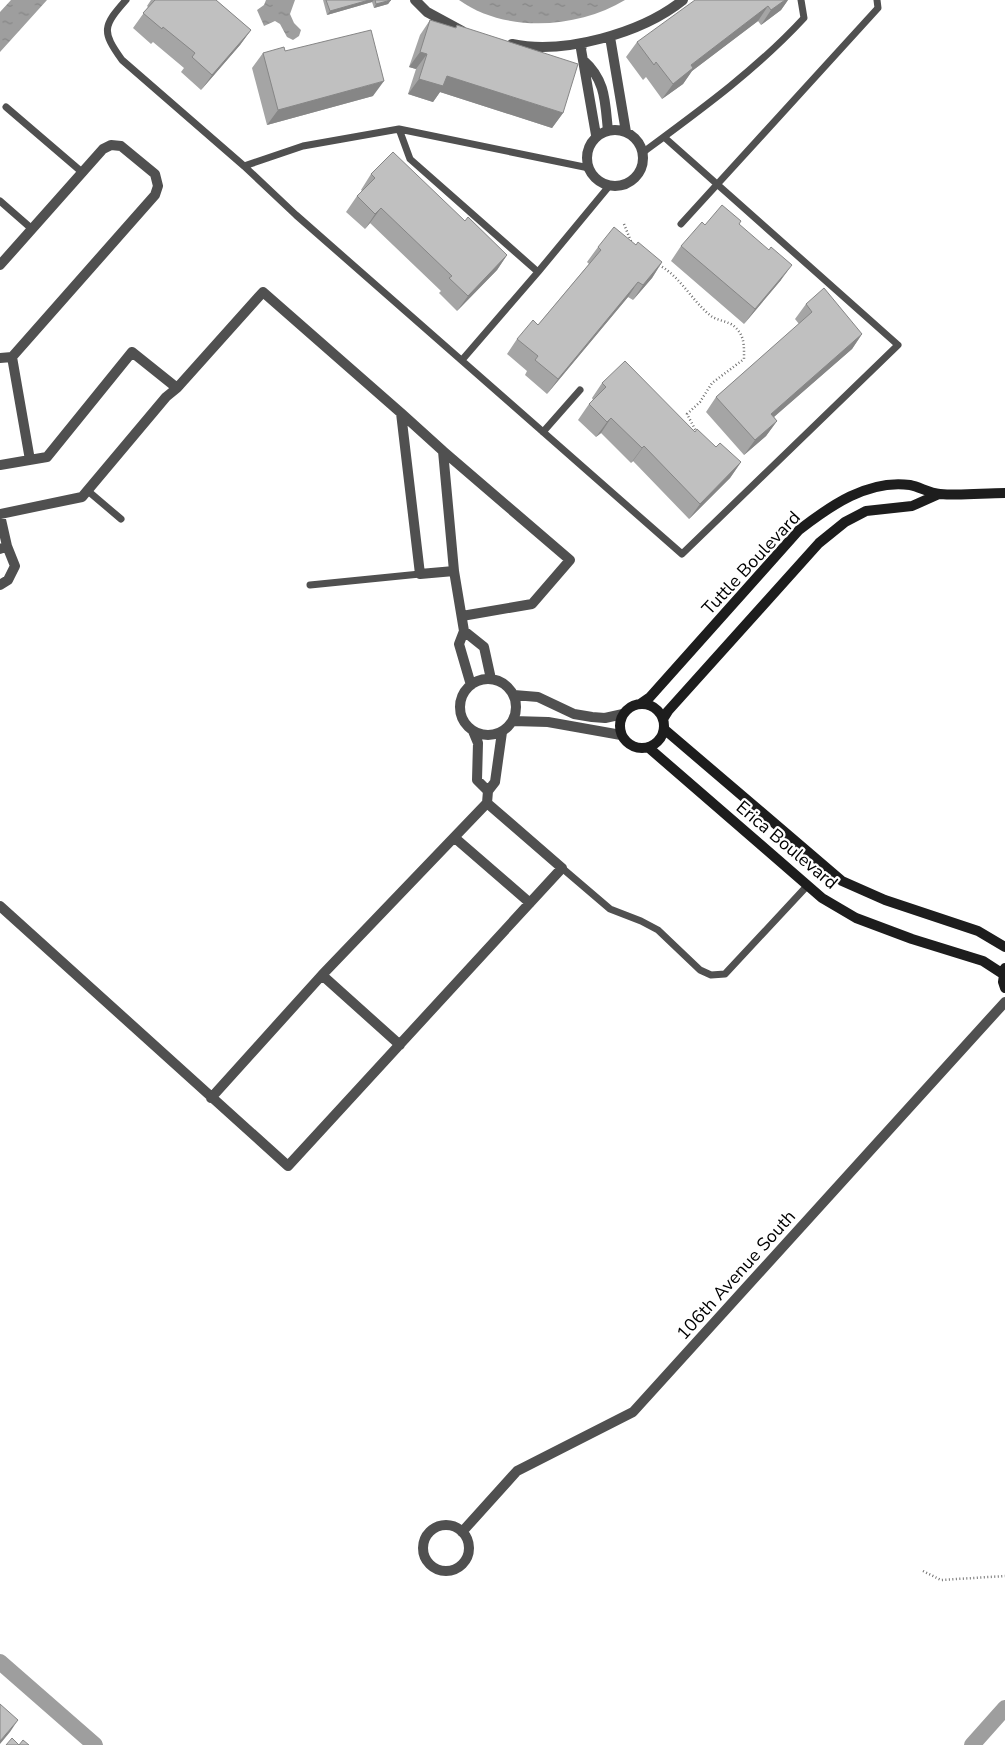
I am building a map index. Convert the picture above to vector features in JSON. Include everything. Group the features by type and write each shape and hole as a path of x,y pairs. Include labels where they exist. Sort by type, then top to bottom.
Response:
{"street":[{"path":"415,0 427,12 451,27 472,35"},
{"path":"505,43 522,46 583,43 610,37 646,21 683,0"},
{"path":"610,37 626,132"},
{"path":"583,43 581,49 596,135 588,150 589,168 594,176 610,185 619,185 635,178 640,170 642,153 640,144 626,132 608,131 596,135"},
{"path":"583,60 595,70 603,90 608,131"},
{"path":"0,265 103,149 111,145 121,146 155,174 158,186 155,195 12,357 0,358"},
{"path":"0,584 8,580 15,566 4,548 0,514 82,498 166,397 178,388 263,292 570,560 532,604 462,616"},
{"path":"0,465 47,457 132,352 178,388"},
{"path":"12,357 30,460"},
{"path":"401,413 420,574 454,571"},
{"path":"443,451 454,571 464,631 459,644 471,685"},
{"name":"Tuttle Boulevard","path":"640,704 650,697 799,530 828,507 851,496 881,486 909,485 939,494 1005,493"},
{"name":"Tuttle Boulevard","path":"664,724 674,704 819,543 844,522 866,511 912,506 939,494"},
{"path":"464,631 484,648 491,679"},
{"path":"514,695 516,713 513,721 502,732 490,736 473,731 466,725 460,707 461,698 471,685 482,680 491,679 500,682 514,695 538,697 574,714 605,718 623,714"},
{"path":"640,704 654,708 664,724 660,741 649,748 634,748 627,744 621,735 619,723 623,714 632,706 640,704"},
{"path":"513,721 548,722 621,735"},
{"name":"Erica Boulevard","path":"664,724 842,881 885,900 978,931 1005,947"},
{"path":"473,731 478,743 477,780 488,792"},
{"path":"211,1098 322,975 487,803 488,792 495,782 502,732"},
{"name":"Erica Boulevard","path":"649,748 822,898 856,918 912,939 983,961 1004,971"},
{"path":"0,906 288,1166 562,868 487,803"},
{"path":"455,838 530,903"},
{"path":"1004,971 1005,988"},
{"path":"322,975 400,1045"},
{"name":"106th Avenue South","path":"462,1532 517,1471 633,1412 1005,1002"},
{"path":"442,1525 456,1527 462,1532 469,1544 466,1560 461,1566 446,1571 432,1566 426,1560 423,1546 429,1532 442,1525"}],"lane":[{"path":"126,0 110,18 106,30 110,43 122,60 682,554 898,345 664,137"},
{"path":"642,153 743,77 780,45 804,18 801,0"},
{"path":"681,224 878,8 877,0"},
{"path":"6,107 83,173"},
{"path":"244,166 303,146 399,129 589,168"},
{"path":"399,129 410,159 538,272"},
{"path":"462,360 610,185"},
{"path":"0,201 32,229"},
{"path":"543,432 580,390"},
{"path":"88,491 121,520"},
{"path":"310,585 420,574"},
{"path":"562,868 610,909 658,930 700,970 711,976 725,974 807,886"}],"path":[{"path":"624,224 634,250"},
{"path":"658,264 673,273 694,300 712,317 735,327 745,342 744,359 712,383 700,402 687,414 694,429 700,436"},
{"path":"923,1571 941,1580 1005,1576"}],"water":[{"path":"11,0 47,0 0,52 0,12"},
{"path":"266,0 295,0 290,14 294,23 301,30 299,36 293,40 287,37 280,24 275,21 264,26 257,10 264,5"},
{"path":"459,0 625,0 606,10 585,17 541,23 519,22 498,18 477,11"}],"building":[{"path":"155,0 216,0 251,30 212,75 192,57 195,53 143,13"},
{"path":"326,0 369,0 330,11"},
{"path":"375,0 391,0 376,4"},
{"path":"695,0 785,0 771,10 768,6 691,65 693,68 673,84 656,62 654,65 637,42"},
{"path":"430,20 456,28 457,25 578,64 563,113 447,76 443,86 419,79 427,54 420,52"},
{"path":"371,30 384,81 278,110 263,53 284,47 285,51"},
{"path":"393,152 465,221 468,217 507,255 468,296 449,278 452,276 381,208 375,214 357,196 375,178 371,174"},
{"path":"722,205 741,221 739,224 769,250 771,247 792,265 755,309 681,246 702,222 705,225"},
{"path":"614,227 636,245 638,242 662,262 643,285 638,282 558,379 535,360 538,356 517,339 533,320 538,325 601,250 598,247"},
{"path":"824,288 862,334 771,414 777,421 755,440 716,397 812,312 806,304"},
{"path":"625,361 695,432 697,429 716,447 720,443 741,462 700,504 644,446 642,448 611,418 607,422 589,404 606,387 602,383"},
{"path":"0,1704 18,1720 0,1741"},
{"path":"12,1738 19,1745 6,1745"},
{"path":"23,1740 29,1745 19,1745"}],"waterway":[{"path":"0,1662 95,1745"},
{"path":"972,1745 1005,1708"}]}
